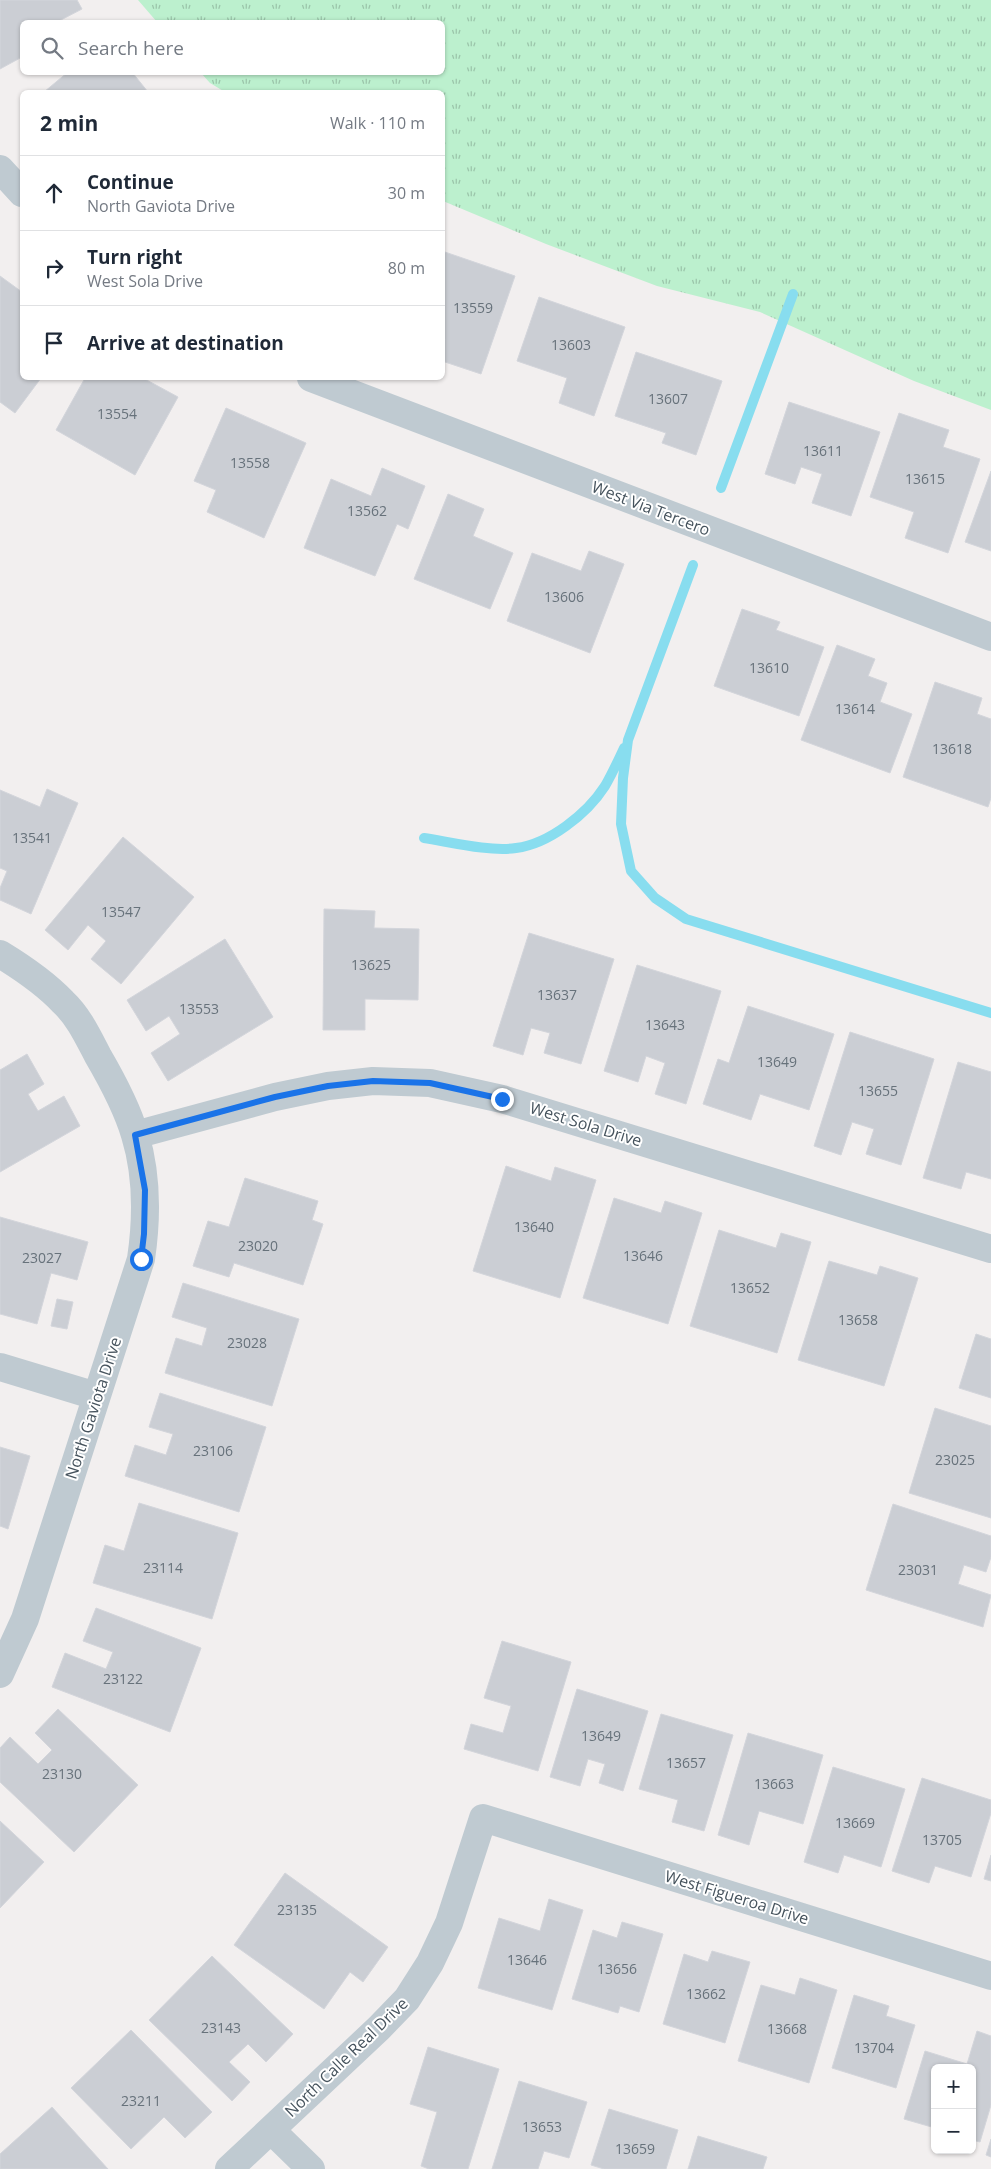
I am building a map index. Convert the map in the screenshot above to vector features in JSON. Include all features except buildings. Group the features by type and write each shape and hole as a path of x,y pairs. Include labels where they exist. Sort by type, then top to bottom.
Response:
{"street":[{"path":"0,169 20,192"},
{"name":"West Via Tercero","path":"316,380 991,637"},
{"path":"0,954 30,972 64,1002 82,1026 110,1078 135,1135"},
{"name":"West Sola Drive","path":"135,1135 275,1097 328,1086 373,1081 430,1083 502,1099 991,1249"},
{"name":"North Gaviota Drive","path":"0,1674 25,1619 141,1259 144,1234 145,1190 135,1135"},
{"path":"0,1367 96,1396"},
{"name":"West Figueroa Drive","path":"483,1818 991,1976"},
{"name":"North Calle Real Drive","path":"229,2169 407,2000 430,1963 449,1923 483,1818"},
{"path":"271,2130 311,2169"}],"green space":[{"path":"138,0 991,0 991,410 914,381 760,312 657,286 546,244 445,202 445,90 222,90 210,83 203,75 445,75 445,20 155,20"}],"waterway":[{"path":"721,488 793,294"},
{"path":"693,565 628,740 623,778 621,824 631,871 655,898 686,919 991,1013"},
{"path":"424,838 494,849 516,848 541,841 578,817 597,797 613,772 624,748"}],"route":[{"path":"141,1259 144,1234 145,1190 135,1135 275,1097 328,1086 373,1081 430,1083 502,1099"}]}
